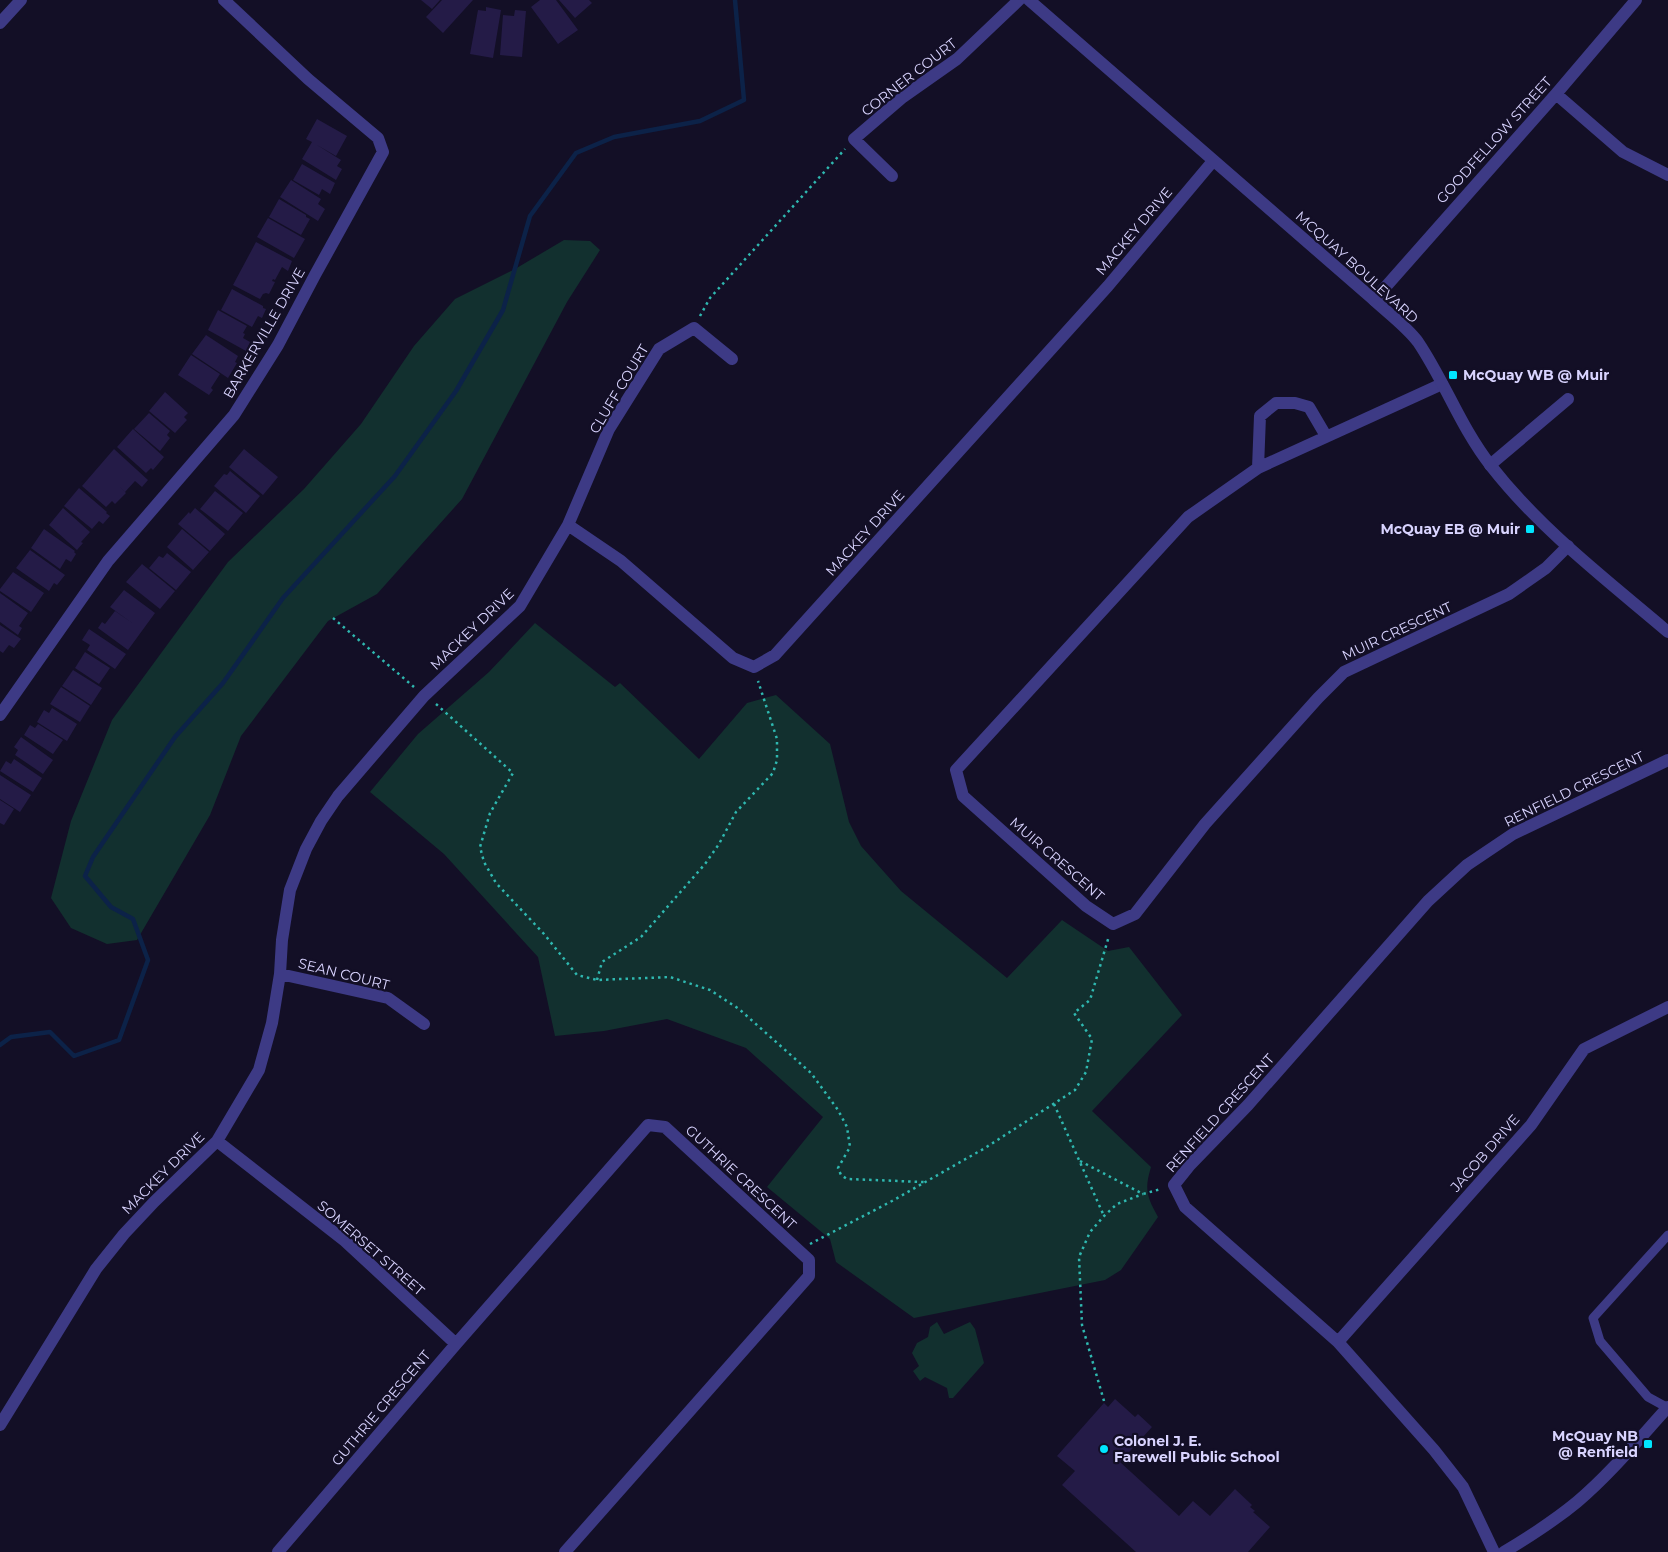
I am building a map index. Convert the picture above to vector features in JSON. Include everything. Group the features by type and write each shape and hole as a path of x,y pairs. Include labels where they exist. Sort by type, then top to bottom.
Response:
{"street":[{"path":"0,23 21,0"},
{"name":"BARKERVILLE DRIVE","path":"0,715 108,561 234,415 278,344 314,275 384,152 378,138 308,79 224,0"},
{"name":"CORNER COURT","path":"854,139 903,97 957,59 1019,0"},
{"name":"MCQUAY BOULEVARD","path":"1029,0 1374,300 1417,341 1464,427 1490,465 1523,504 1568,546 1668,632"},
{"name":"GOODFELLOW STREET","path":"1374,300 1556,94 1636,0"},
{"path":"1556,94 1623,152 1668,175"},
{"path":"854,139 892,176"},
{"name":"MACKEY DRIVE","path":"754,667 775,655 1108,286 1212,160"},
{"path":"694,328 732,359"},
{"name":"CLUFF COURT","path":"568,525 609,430 659,348 694,328"},
{"name":"MUIR CRESCENT","path":"1442,384 1258,468 1188,517 956,770 963,796 1086,906 1113,924 1135,914 1205,824 1318,698 1344,672 1509,594 1546,568 1568,546"},
{"path":"1490,465 1568,399"},
{"path":"1258,468 1260,416 1276,403 1295,403 1309,407 1326,436"},
{"path":"568,525 621,561 733,658 754,667"},
{"name":"MACKEY DRIVE","path":"0,1425 96,1268 154,1202 217,1141 259,1070 272,1023 290,890 306,849 321,821 338,796 424,696 520,606 568,525"},
{"name":"RENFIELD CRESCENT","path":"1494,1552 1463,1488 1434,1450 1338,1342 1185,1207 1174,1185 1190,1165 1248,1105 1428,901 1467,865 1514,834 1668,760"},
{"name":"SEAN COURT","path":"280,974 388,998 424,1024"},
{"name":"JACOB DRIVE","path":"1338,1342 1531,1125 1584,1049 1668,1007"},
{"name":"GUTHRIE CRESCENT","path":"278,1552 456,1344 648,1125 665,1126 809,1260 809,1276 565,1552"},
{"name":"SOMERSET STREET","path":"217,1141 345,1241 456,1344"},
{"path":"1504,1552 1527,1539 1577,1502 1668,1408"}],"lane":[{"path":"1668,1234 1592,1318 1600,1341 1648,1397 1668,1408"}],"path":[{"path":"694,328 710,298 854,139"},
{"path":"333,618 424,696 436,704 512,773 490,813 480,847 484,862 496,883 544,934 577,975 597,980 670,977 710,990 740,1009 811,1073 838,1110 847,1127 850,1147 838,1168 842,1175 847,1179 924,1182"},
{"path":"597,980 602,962 641,936 705,864 719,844 736,812 774,773 777,760 777,739 754,667"},
{"path":"798,1250 892,1201 986,1148 1075,1090 1086,1072 1092,1039 1074,1013 1090,1000 1113,924"},
{"path":"1054,1104 1104,1216"},
{"path":"1079,1160 1143,1194"},
{"path":"1104,1401 1082,1325 1079,1257 1090,1232 1117,1204 1174,1185"}],"green space":[{"path":"564,240 590,241 600,250 567,302 462,499 377,594 328,621 241,736 210,815 137,940 107,944 71,928 51,898 71,821 112,720 228,562 304,489 361,424 414,346 455,299 515,269"},
{"path":"535,623 615,687 620,683 699,759 747,703 776,695 830,744 849,822 861,846 901,891 1007,978 1062,920 1108,951 1129,947 1182,1015 1092,1111 1151,1167 1147,1188 1151,1204 1158,1217 1121,1270 1105,1280 914,1318 836,1262 830,1239 767,1187 823,1117 746,1048 667,1019 604,1031 555,1036 538,957 444,854 370,792 418,734 489,672"},
{"path":"937,1322 944,1334 970,1322 975,1329 984,1363 953,1398 949,1398 947,1388 925,1377 920,1381 913,1371 919,1366 912,1353 917,1343 928,1337 930,1327"}],"building":[{"path":"421,0 440,0 432,9"},
{"path":"442,0 473,0 443,33 426,17"},
{"path":"540,0 556,0 578,30 558,44 531,7"},
{"path":"559,0 589,0 592,3 575,18"},
{"path":"486,7 501,10 493,58 470,54 478,10 486,11"},
{"path":"515,10 526,11 522,57 500,55 503,15 514,16"},
{"path":"317,119 347,136 336,156 317,145 341,160 337,166 342,169 336,180 302,159 312,142 306,139"},
{"path":"302,164 335,183 330,194 322,189 319,195 293,180"},
{"path":"291,180 321,199 318,204 325,209 318,221 280,197"},
{"path":"279,199 310,219 301,235 269,217"},
{"path":"268,218 305,239 294,258 257,237"},
{"path":"256,242 292,261 288,271 282,267 275,280 273,279 272,281 275,282 269,294 263,294 260,299 233,285"},
{"path":"232,289 266,309 262,318 258,316 252,327 221,310"},
{"path":"218,310 247,326 243,333 245,334 243,338 250,342 246,351 208,330"},
{"path":"206,335 238,356 235,362 237,363 228,378 192,354"},
{"path":"191,355 220,374 209,395 178,375"},
{"path":"165,392 188,413 184,417 187,420 175,433 149,411"},
{"path":"149,413 170,431 167,435 170,438 160,451 134,429"},
{"path":"133,429 164,457 153,470 151,468 146,473 117,447"},
{"path":"114,449 148,480 142,487 135,481 125,492 113,481 126,493 115,504 112,501 106,507 82,486"},
{"path":"244,449 278,477 263,495 229,467"},
{"path":"230,471 260,496 246,513 214,486 224,474 227,475"},
{"path":"79,488 110,516 103,524 99,521 92,529 64,506"},
{"path":"215,491 243,513 228,531 200,509"},
{"path":"63,508 90,532 77,550 49,525"},
{"path":"195,508 225,534 210,551 178,524"},
{"path":"44,529 75,551 76,554 71,562 66,559 60,569 31,548"},
{"path":"182,529 209,552 193,570 167,547"},
{"path":"30,550 65,575 57,585 54,583 49,591 16,568"},
{"path":"167,553 191,572 176,590 149,568 159,556 163,558"},
{"path":"142,564 175,591 160,609 126,582"},
{"path":"13,572 44,593 31,612 0,591"},
{"path":"124,590 155,613 128,650 98,628 102,622 105,624 115,611 132,623 110,607"},
{"path":"0,593 28,613 19,626 22,628 18,635 0,622"},
{"path":"0,625 21,639 14,648 9,645 3,653 0,651"},
{"path":"89,629 126,654 115,669 87,650 90,645 82,640"},
{"path":"85,652 110,668 99,684 75,668"},
{"path":"73,670 102,688 91,705 62,686"},
{"path":"61,687 90,706 80,722 50,704"},
{"path":"52,708 77,724 67,741 37,722 44,710 49,713"},
{"path":"38,724 63,740 53,754 24,735 30,725 35,728"},
{"path":"21,737 53,760 43,774 15,755 18,750 14,747"},
{"path":"14,759 42,778 33,792 0,771 6,761 11,764"},
{"path":"0,775 31,795 20,812 0,799"},
{"path":"0,800 14,809 4,825 0,823"},
{"path":"1115,1399 1135,1417 1138,1414 1152,1427 1120,1462 1179,1516 1193,1501 1210,1516 1235,1489 1252,1505 1250,1507 1255,1511 1253,1512 1270,1527 1248,1552 1136,1552 1062,1485 1075,1471 1057,1456 1104,1403 1108,1407"}],"waterway":[{"path":"0,1045 11,1037 50,1032 74,1056 119,1040 148,960 133,919 111,907 85,876 93,857 175,737 223,683 283,598 395,476 456,391 503,310 530,216 576,153 614,137 700,121 744,100 735,0"}],"place":[{"name":"McQuay WB @ Muir","path":"1453,375"},
{"name":"McQuay EB @ Muir","path":"1530,529"},
{"name":"McQuay NB @ Renfield","path":"1648,1444"},
{"name":"Colonel J. E. Farewell Public School","path":"1104,1449"}]}
